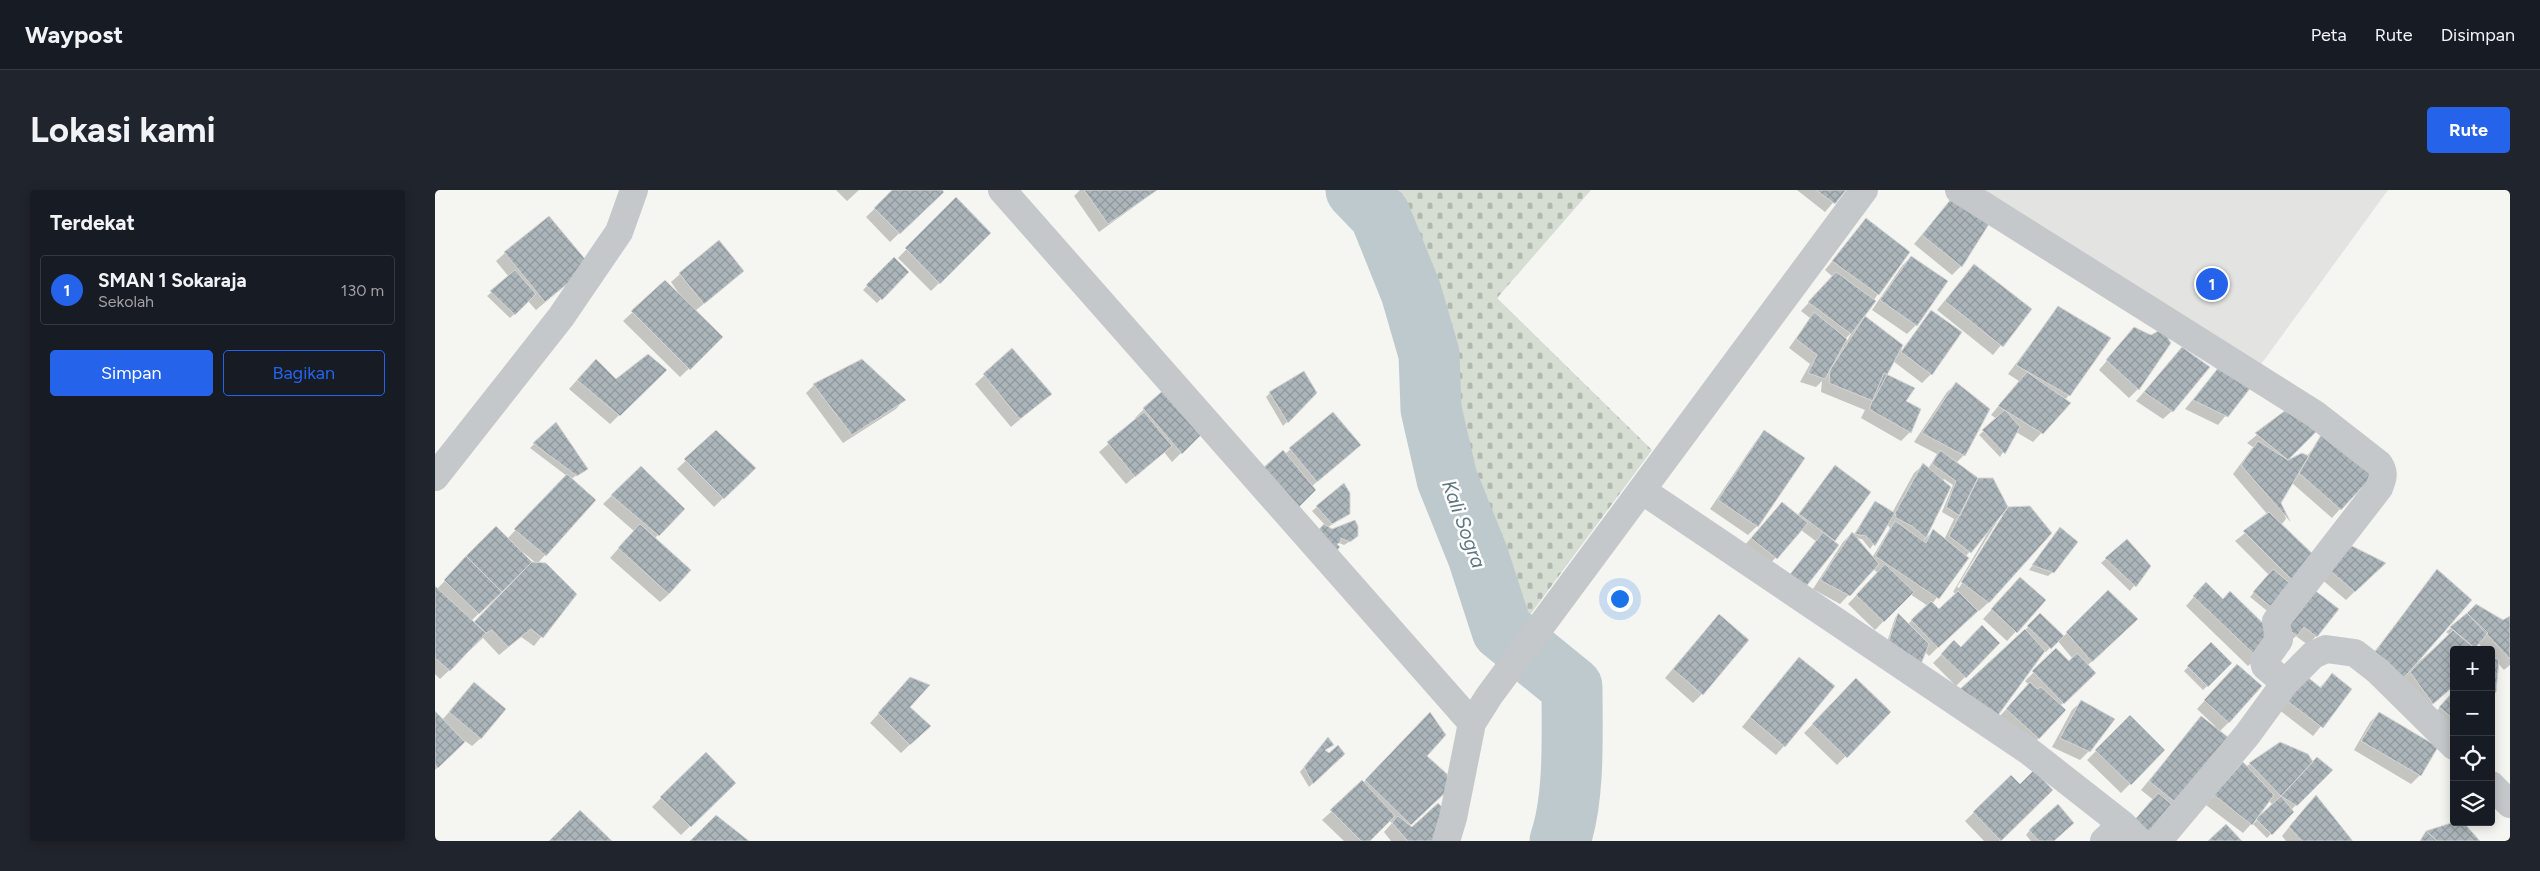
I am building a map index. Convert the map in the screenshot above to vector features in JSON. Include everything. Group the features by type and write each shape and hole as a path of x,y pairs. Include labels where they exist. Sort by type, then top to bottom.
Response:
{"street":[{"path":"435,477 567,309 619,232 634,190"},
{"path":"1002,190 1473,723"},
{"path":"1446,841 1453,818 1473,723 1489,696 1643,491 1864,190"},
{"path":"1959,190 2315,414 2379,464 2383,471 2383,478 2379,488 2276,620 2279,640 2264,661 2265,666 2285,683"},
{"path":"1643,491 1816,610 1964,706 2030,752 2122,835"},
{"path":"2158,841 2247,735 2285,683 2313,655 2326,649 2355,653 2378,671 2450,742"},
{"path":"2495,788 2510,804"}],"shaded area":[{"path":"1949,190 2388,190 2254,374"}],"green space":[{"path":"1399,190 1591,190 1497,298 1652,450 1518,631 1423,388"}],"building":[{"path":"892,190 942,190 944,192 900,234 874,208"},
{"path":"1084,190 1157,190 1108,224"},
{"path":"1816,190 1846,190 1835,204"},
{"path":"1955,194 1989,224 1962,267 1922,235"},
{"path":"956,197 991,233 940,284 905,248"},
{"path":"549,216 590,265 545,302 504,252"},
{"path":"1866,218 1910,252 1879,295 1832,261"},
{"path":"719,240 744,271 704,304 679,273"},
{"path":"1911,256 1948,281 1917,326 1880,300"},
{"path":"894,257 909,272 882,300 866,285"},
{"path":"1974,264 2032,309 2003,347 1945,301"},
{"path":"515,270 536,294 515,315 490,291"},
{"path":"1836,272 1876,301 1851,334 1808,302"},
{"path":"665,280 723,337 690,370 631,311"},
{"path":"2058,306 2111,338 2070,396 2016,365"},
{"path":"1931,310 1962,332 1932,375 1901,352"},
{"path":"1814,312 1847,339 1825,379 1808,373 1817,355 1796,339"},
{"path":"1865,316 1903,345 1873,401 1829,383 1830,370"},
{"path":"2134,327 2151,335 2162,329 2171,343 2139,390 2106,360"},
{"path":"2182,347 2210,367 2173,412 2144,392"},
{"path":"1012,348 1052,394 1020,419 983,374"},
{"path":"648,354 667,370 620,416 577,380 596,359 616,379"},
{"path":"862,359 906,400 852,435 813,384"},
{"path":"2222,363 2255,382 2228,417 2193,400"},
{"path":"1304,371 1317,393 1288,423 1269,392"},
{"path":"2027,372 2071,403 2043,434 1998,406"},
{"path":"1884,373 1915,388 1906,401 1921,409 1911,433 1869,409"},
{"path":"1956,382 1990,409 1965,456 1922,433"},
{"path":"1166,388 1204,432 1182,454 1143,408"},
{"path":"2290,407 2323,425 2288,460 2255,433"},
{"path":"2005,410 2020,427 2005,454 1982,430"},
{"path":"1144,412 1172,446 1135,477 1107,442"},
{"path":"1333,412 1361,445 1317,482 1289,448"},
{"path":"556,422 588,469 577,476 533,443"},
{"path":"716,430 756,468 724,499 684,459"},
{"path":"1764,430 1805,458 1758,527 1718,500"},
{"path":"2321,435 2378,470 2341,510 2299,473"},
{"path":"2258,441 2288,460 2302,453 2309,456 2281,503 2290,521 2241,465"},
{"path":"1283,450 1316,490 1297,509 1262,469"},
{"path":"1940,450 1978,478 1960,516 1946,507 1956,481 1932,464"},
{"path":"1923,463 1951,487 1926,538 1912,526 1896,518 1895,513"},
{"path":"1835,465 1871,492 1835,541 1799,514"},
{"path":"641,466 685,509 659,536 611,495"},
{"path":"567,474 596,500 546,556 514,529"},
{"path":"1978,478 1993,478 2008,507 1971,553 1949,536"},
{"path":"1344,483 1350,493 1350,514 1332,524 1316,506"},
{"path":"1875,501 1895,513 1875,546 1866,536 1855,534"},
{"path":"1782,502 1808,523 1777,559 1751,538"},
{"path":"2030,506 2052,533 1989,603 1961,582 2008,507"},
{"path":"2269,512 2317,558 2296,584 2243,531"},
{"path":"1355,520 1358,526 1358,536 1350,542 1341,538 1341,542 1337,544 1340,547 1333,555 1314,535 1324,524 1332,529"},
{"path":"1895,521 1926,543 1933,529 1969,558 1939,599 1875,556"},
{"path":"640,524 691,570 669,594 618,548"},
{"path":"496,526 532,562 502,592 466,556"},
{"path":"2060,527 2078,542 2054,573 2032,565"},
{"path":"1823,532 1839,545 1804,589 1788,577"},
{"path":"1852,532 1879,564 1850,596 1820,580"},
{"path":"2127,539 2151,566 2136,587 2105,558"},
{"path":"2352,546 2386,563 2355,592 2327,568"},
{"path":"466,556 502,592 479,614 444,580"},
{"path":"532,562 546,563 577,594 543,638 531,629 508,647 492,630 486,633 474,622"},
{"path":"1885,564 1914,592 1884,622 1856,595"},
{"path":"2273,569 2295,588 2276,611 2253,592"},
{"path":"2437,569 2472,600 2401,681 2375,652"},
{"path":"2020,577 2046,600 2017,633 1991,609"},
{"path":"2206,582 2223,599 2230,591 2277,637 2258,658 2193,596"},
{"path":"435,586 486,633 450,671 435,658"},
{"path":"2309,586 2339,609 2317,637 2304,627 2297,636 2280,623"},
{"path":"2108,590 2138,619 2092,662 2066,632"},
{"path":"1958,591 1978,611 1938,648 1911,620 1931,601 1939,609"},
{"path":"2476,604 2503,620 2510,616 2510,659 2467,613"},
{"path":"1898,613 1929,644 1919,669 1886,649"},
{"path":"2040,613 2064,636 2051,649 2027,626"},
{"path":"2467,613 2488,633 2477,646 2473,646 2450,627"},
{"path":"1719,614 1749,640 1703,695 1673,669"},
{"path":"1982,625 2000,643 1966,678 1941,654 1954,640 1961,647"},
{"path":"2025,629 2045,651 1996,718 1957,692"},
{"path":"2453,630 2471,646 2450,646 2450,689 2433,704 2410,672"},
{"path":"2211,642 2232,663 2208,687 2187,666"},
{"path":"2056,648 2069,661 2077,653 2096,673 2064,704 2032,671"},
{"path":"1799,657 1835,686 1785,747 1750,717"},
{"path":"2495,658 2499,659 2495,693"},
{"path":"2237,664 2262,686 2229,723 2204,700"},
{"path":"2332,673 2352,689 2323,728 2286,700 2305,675 2321,688"},
{"path":"910,677 930,685 910,707 931,726 910,745 878,713"},
{"path":"1856,678 1891,712 1847,758 1812,724"},
{"path":"474,682 506,709 481,739 449,712"},
{"path":"2030,682 2037,689 2041,687 2066,710 2039,739 2006,709"},
{"path":"2450,695 2450,716 2439,707"},
{"path":"2081,700 2115,719 2090,752 2060,738"},
{"path":"435,711 465,742 438,768 435,765"},
{"path":"1430,712 1446,735 1427,756 1447,774 1449,789 1411,825 1365,780"},
{"path":"2379,712 2438,747 2421,776 2361,741"},
{"path":"2130,715 2165,750 2131,785 2095,750"},
{"path":"2201,716 2233,741 2181,807 2149,781"},
{"path":"1328,737 1334,745 1325,750 1329,753 1338,745 1345,754 1313,784 1304,767"},
{"path":"2280,742 2308,754 2313,762 2281,796 2249,763"},
{"path":"706,752 736,783 691,827 660,797"},
{"path":"2317,757 2333,770 2297,806 2281,796"},
{"path":"2243,762 2274,795 2252,825 2214,795"},
{"path":"2034,770 2053,790 2001,841 1973,812 2011,775 2020,784"},
{"path":"1362,780 1395,816 1370,841 1361,841 1330,810"},
{"path":"2158,793 2177,809 2151,839 2132,823"},
{"path":"2316,795 2352,841 2302,841 2289,827"},
{"path":"2281,796 2294,812 2272,835 2256,819"},
{"path":"1438,803 1451,817 1435,841 1408,841 1392,823 1398,816 1412,827"},
{"path":"2058,804 2074,823 2054,841 2039,841 2029,830"},
{"path":"580,810 612,841 549,841"},
{"path":"716,815 749,841 690,841"},
{"path":"2450,823 2450,826 2467,826 2480,841 2437,841 2426,831"},
{"path":"2226,824 2242,841 2208,841"},
{"path":"2426,831 2437,841 2420,841"}],"waterway":[{"name":"Kali Sogra","path":"1356,190 1380,215 1411,292 1429,354 1431,409 1447,479 1478,556 1502,630 1572,687 1570,786 1565,824 1560,841"}],"place":[{"name":"SMAN 1 Sokaraja","path":"2212,284"}]}
